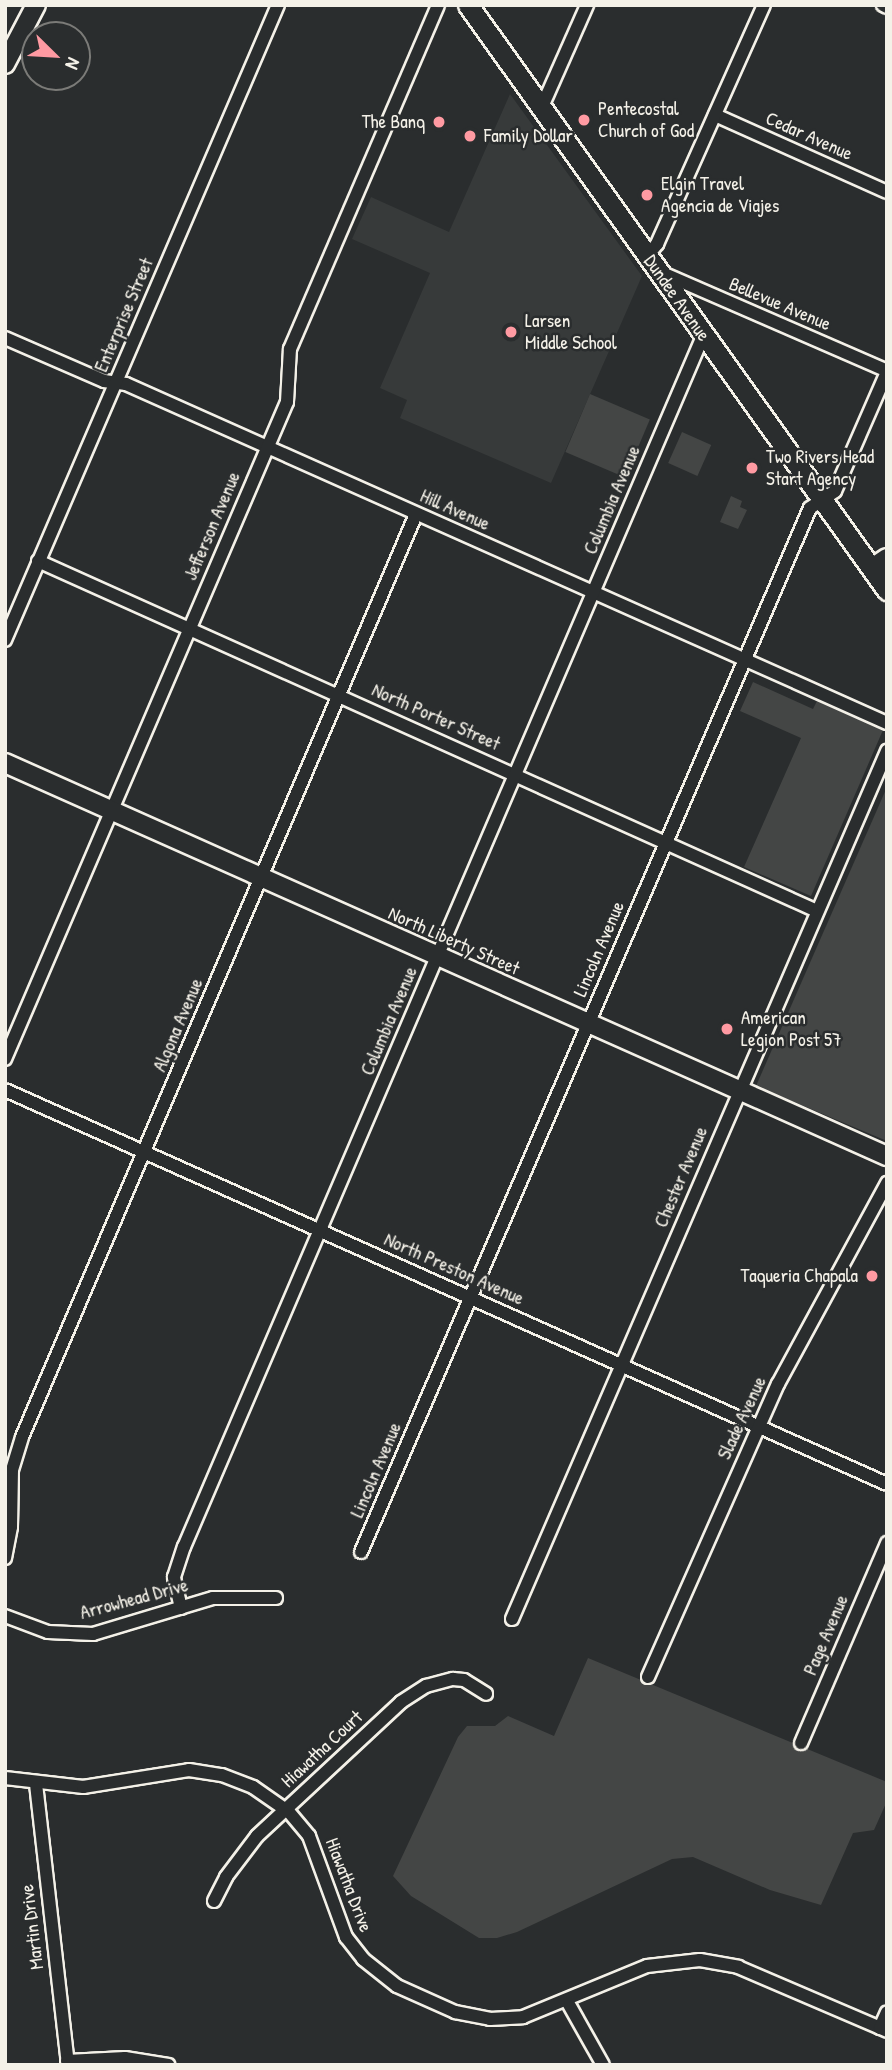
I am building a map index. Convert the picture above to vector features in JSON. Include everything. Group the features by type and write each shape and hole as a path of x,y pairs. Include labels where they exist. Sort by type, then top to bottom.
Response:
{"main road":[{"path":"5,64 36,5"},
{"name":"Dundee Avenue","path":"468,5 703,336 822,498 879,563 887,590"},
{"name":"North Liberty Street","path":"5,763 887,1156"}],"street":[{"name":"Enterprise Street","path":"5,639 278,5"},
{"name":"Jefferson Avenue","path":"5,1059 288,398 290,349 438,5"},
{"path":"541,109 587,5"},
{"path":"653,264 657,244 764,5"},
{"name":"Cedar Avenue","path":"715,115 887,191"},
{"name":"Bellevue Avenue","path":"653,264 887,371"},
{"name":"Columbia Avenue","path":"181,1608 174,1577 183,1550 703,336"},
{"name":"Hill Avenue","path":"5,338 115,383 131,386 887,723"},
{"name":"Lincoln Avenue","path":"361,1552 810,508 835,491 887,371"},
{"name":"Algona Avenue","path":"5,1558 11,1527 11,1477 19,1445 416,514"},
{"name":"North Porter Street","path":"38,561 817,911"},
{"name":"Chester Avenue","path":"512,1619 887,751"},
{"name":"North Preston Avenue","path":"5,1090 887,1484"},
{"name":"Slade Avenue","path":"648,1677 758,1427 887,1183"},
{"name":"Page Avenue","path":"801,1743 887,1543"},
{"name":"Arrowhead Drive","path":"5,1616 41,1631 80,1635 225,1597 276,1598"},
{"name":"Hiawatha Court","path":"214,1901 242,1854 397,1705 421,1688 458,1679 486,1695"},
{"name":"Hiawatha Drive","path":"5,1778 36,1784 89,1787 172,1771 203,1771 248,1785 286,1809 317,1852 346,1937 366,1963 391,1983 446,2009 482,2018 523,2017 647,1966 700,1960 738,1967 883,2029"},
{"name":"Martin Drive","path":"36,1784 68,2063"},
{"path":"567,2001 603,2065"},
{"path":"883,2029 887,2012"},
{"path":"68,2063 125,2058 168,2065"}],"shaded area":[{"name":"Larsen Middle School","path":"510,94 642,276 551,483 400,418 407,400 380,388 430,273 352,239 371,197 449,232"},
{"path":"590,394 650,419 625,477 565,452"},
{"path":"682,432 711,445 697,476 668,463"},
{"path":"731,496 742,501 740,507 747,510 738,529 720,522"},
{"path":"753,682 813,709 817,701 883,730 811,896 744,867 801,738 740,711"},
{"path":"887,787 887,1141 756,1086"},
{"path":"588,1658 887,1782 887,1801 874,1830 853,1833 821,1905 770,1890 693,1857 672,1859 517,1932 497,1938 479,1938 411,1896 393,1876 458,1737 467,1726 495,1726 508,1716 554,1736"}],"place":[{"name":"Pentecostal Church of God","path":"584,120"},
{"name":"The Banq","path":"439,122"},
{"name":"Family Dollar","path":"470,136"},
{"name":"Elgin Travel Agencia de Viajes","path":"647,195"},
{"name":"Larsen Middle School","path":"511,332"},
{"name":"Two Rivers Head Start Agency","path":"752,468"},
{"name":"American Legion Post 57","path":"727,1029"},
{"name":"Taqueria Chapala","path":"872,1276"}]}
